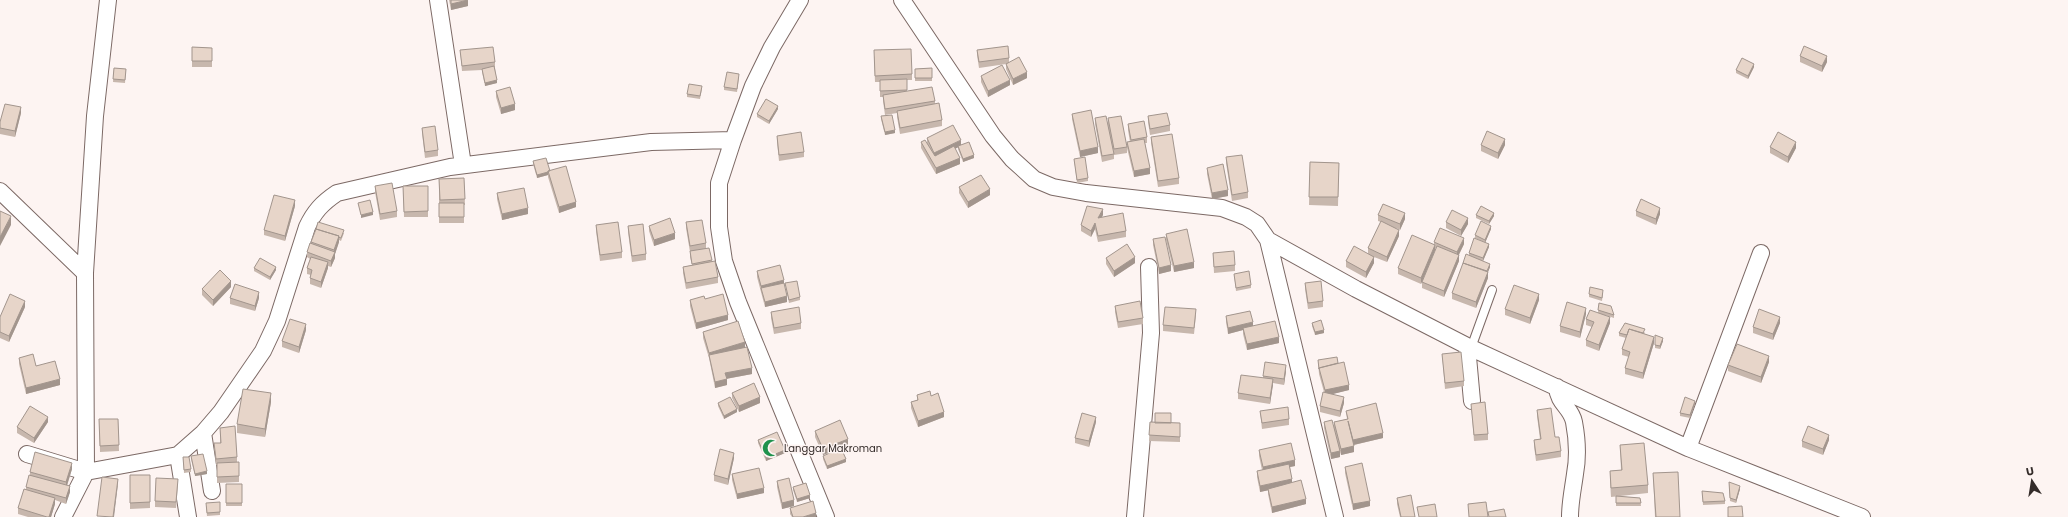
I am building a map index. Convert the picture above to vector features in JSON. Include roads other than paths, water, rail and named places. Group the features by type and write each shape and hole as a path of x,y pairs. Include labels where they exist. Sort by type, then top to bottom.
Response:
{"street":[{"path":"63,517 86,472 85,273 95,116 108,0"},
{"path":"438,0 464,165"},
{"path":"800,0 762,66 733,140 719,182 719,227 724,261 738,302 826,517"},
{"path":"902,0 993,136 1012,159 1034,179 1053,187 1086,193 1222,208 1236,212 1257,224 1268,240 1335,517"},
{"path":"26,454 86,472 178,455 203,433 221,412 263,351 277,321 307,227 313,214 323,203 336,193 352,188 464,165 651,142 733,140"},
{"path":"0,191 85,273"},
{"path":"1268,240 1356,289 1469,347 1688,448 1862,517"},
{"path":"1688,448 1761,253"},
{"path":"1135,517 1151,333 1149,267"},
{"path":"1469,347 1472,401"},
{"path":"1557,387 1560,400 1572,414 1576,438 1575,473 1571,494 1570,517"},
{"path":"203,433 212,491"},
{"path":"178,455 188,517"}],"lane":[{"path":"1469,347 1492,290"}],"place":[{"name":"Langgar Makroman","path":"771,448"}]}
